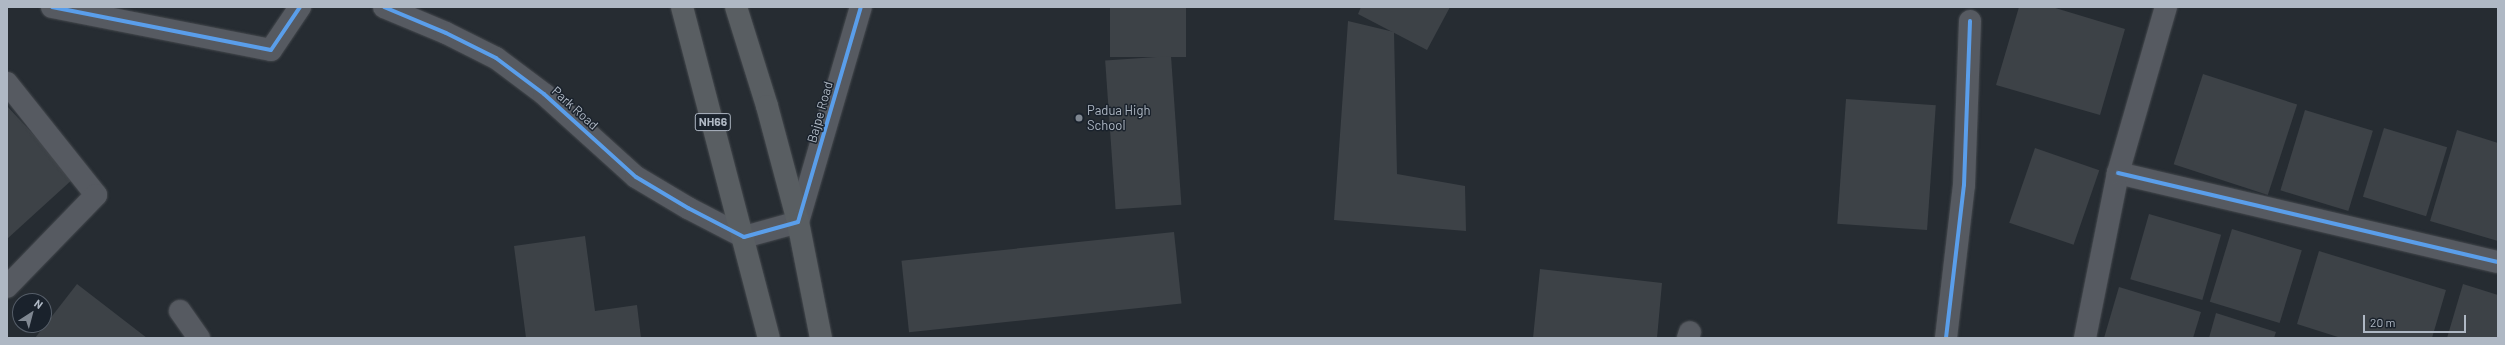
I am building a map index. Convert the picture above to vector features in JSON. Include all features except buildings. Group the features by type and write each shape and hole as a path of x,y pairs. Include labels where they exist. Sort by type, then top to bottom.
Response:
{"highway":[{"name":"NH66","path":"682,7 744,237 769,338"},
{"path":"736,7 767,106 798,222 821,338"}],"street":[{"path":"52,7 271,50 300,7"},
{"name":"Park Road","path":"384,7 446,33 496,58 544,94 636,177 688,208 744,237"},
{"name":"Bajpe Road","path":"798,222 861,7"},
{"path":"2085,338 2118,173 2166,7"},
{"path":"1946,338 1964,185 1970,21"},
{"path":"7,83 96,195 7,287"},
{"path":"2118,173 2497,262"},
{"path":"744,237 798,222"},
{"path":"180,311 199,338"}],"cycle path":[{"path":"52,7 271,50 300,7"},
{"path":"384,7 446,33 496,58 544,94 636,177 688,208 744,237 798,222 861,7"},
{"path":"1946,338 1964,185 1970,21"},
{"path":"2118,173 2497,262"}],"place":[{"name":"Padua High School","path":"1079,118"}]}
